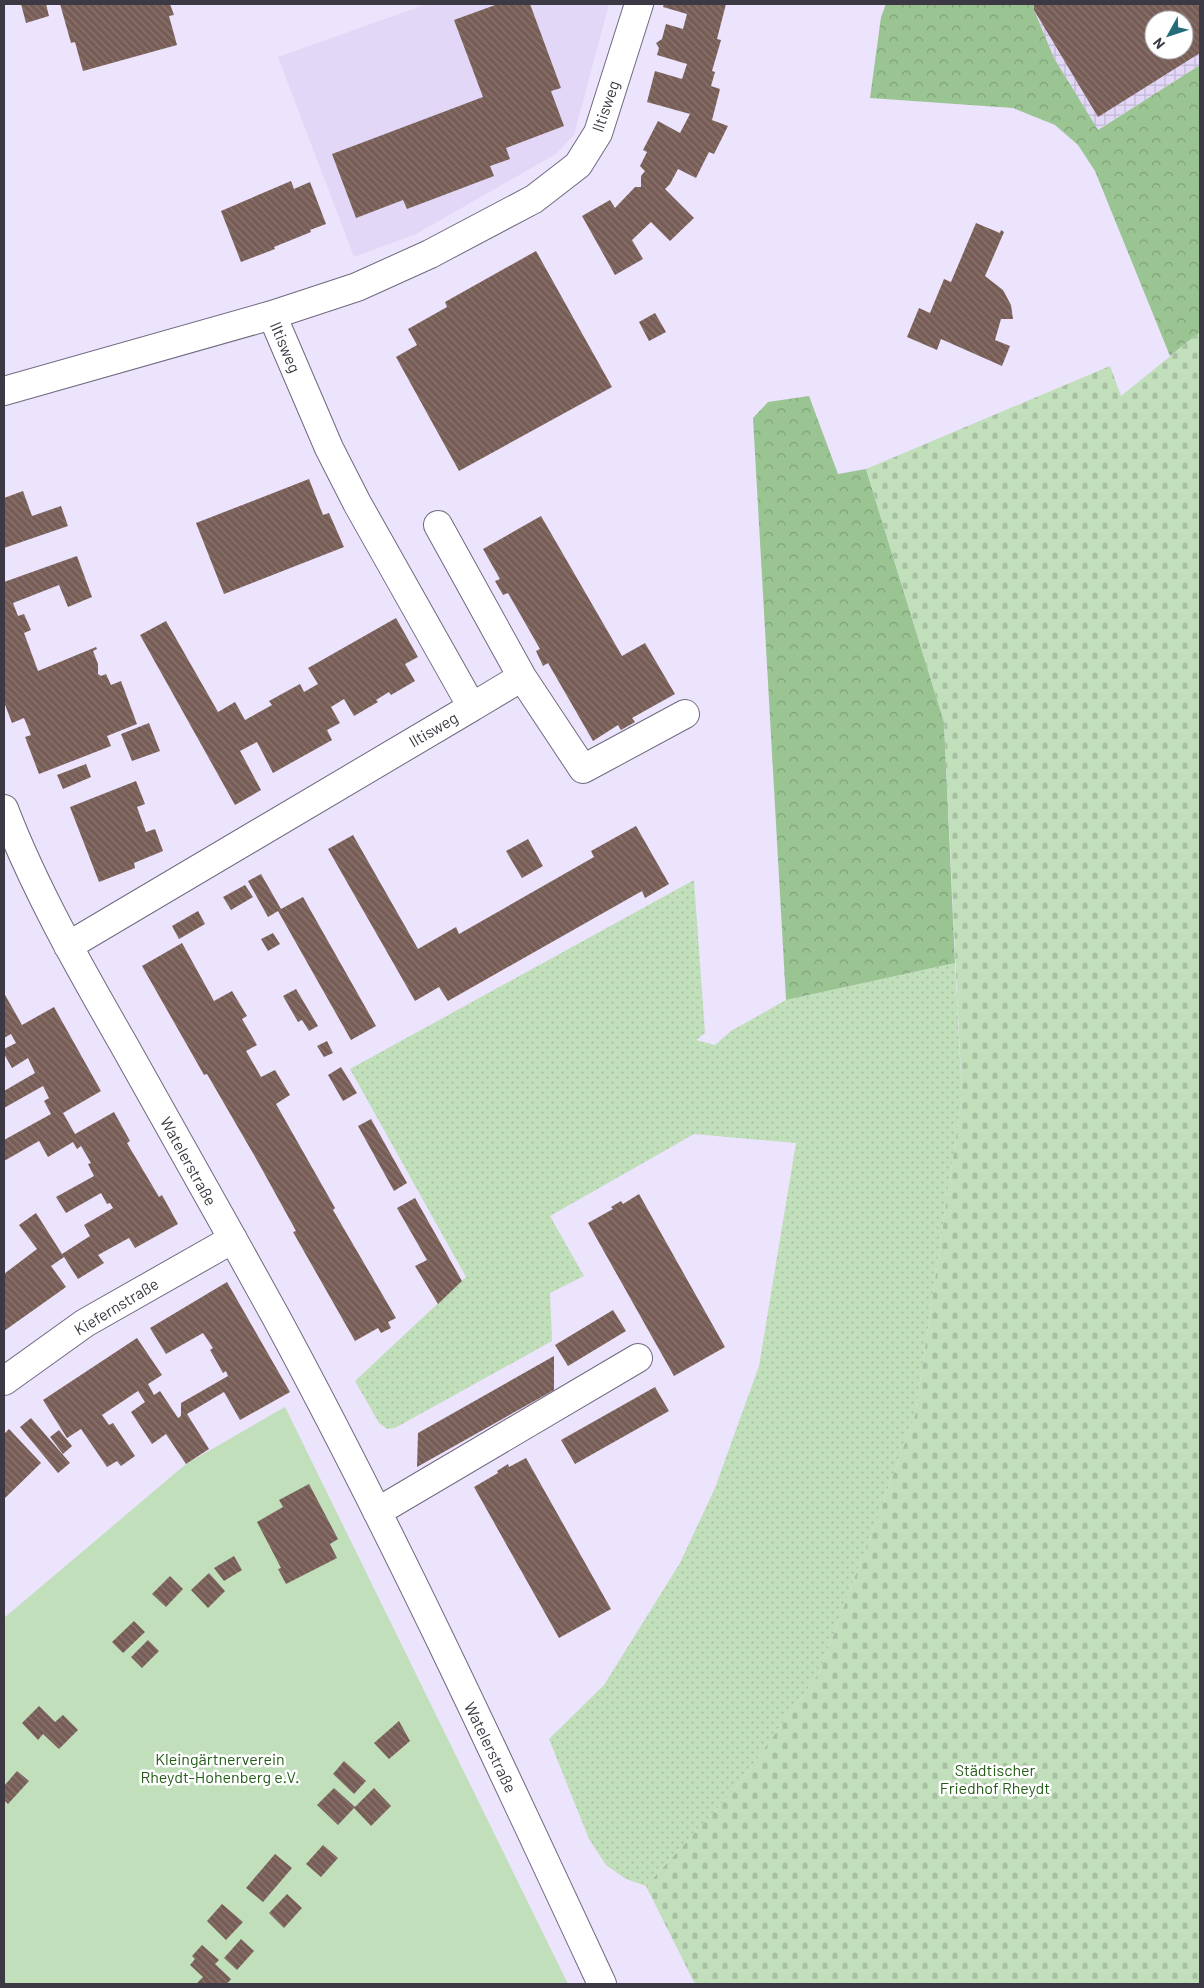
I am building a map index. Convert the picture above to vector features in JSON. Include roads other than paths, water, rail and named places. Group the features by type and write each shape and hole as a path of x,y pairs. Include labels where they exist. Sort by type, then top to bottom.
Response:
{"street":[{"name":"Iltisweg","path":"4,391 272,315 357,287 430,254 534,199 578,165 598,134 639,4"},
{"name":"Iltisweg","path":"68,946 466,697 356,503 329,448 272,315"},
{"path":"438,525 522,678 583,769 685,714"},
{"path":"466,697 522,678"},
{"name":"Watelerstraße","path":"4,809 27,868 68,946 233,1239 295,1353 377,1512 507,1778 602,1984"},
{"name":"Kiefernstraße","path":"4,1381 85,1323 233,1239"},
{"path":"377,1512 638,1358"}],"park label":[{"name":"Kleingärtnerverein Rheydt-Hohenberg e.V.","path":"220,1767"},
{"name":"Städtischer Friedhof Rheydt","path":"995,1778"}]}
